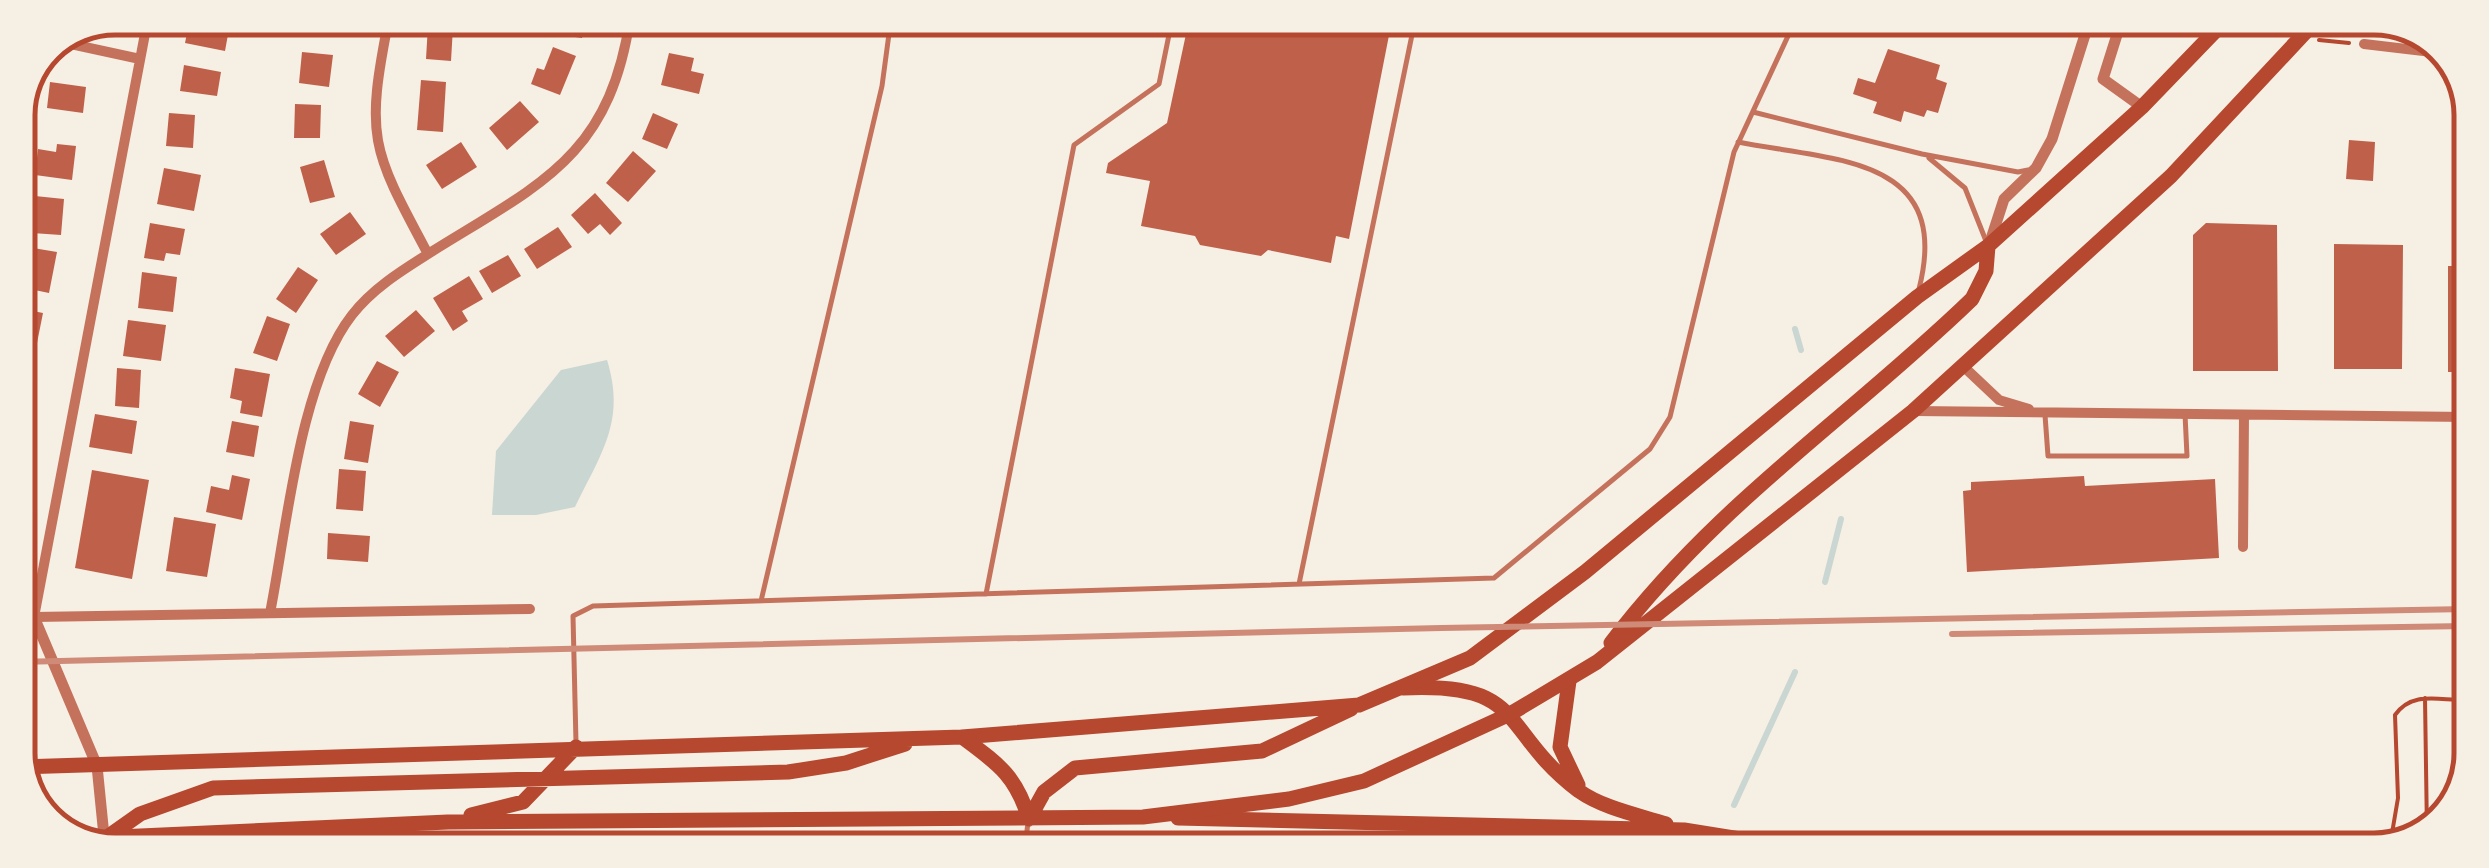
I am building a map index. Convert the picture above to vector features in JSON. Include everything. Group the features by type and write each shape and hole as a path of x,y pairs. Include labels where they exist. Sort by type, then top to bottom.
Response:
{"main road":[{"path":"1029,819 1044,792 1075,768 1262,751 1470,658 1556,594 1917,297 1988,246 2142,107 2211,35"},
{"path":"1143,817 1289,799 1364,781 1510,714 1569,681 1964,367 2172,176 2304,35"},
{"path":"1597,662 1683,554 1781,462 1972,299 1986,271 1988,246"},
{"path":"1569,681 1560,747 1582,793"},
{"path":"1396,689 1469,690 1492,698 1510,714 1545,761 1582,793 1684,830"},
{"path":"37,767 962,737 1359,705"},
{"path":"962,737 996,762 1019,787 1029,819"},
{"path":"116,833 140,814 213,788 788,772 846,763 924,738"},
{"path":"448,822 523,802 576,747"},
{"path":"317,833 448,822 1143,817 1703,833"}],"street":[{"path":"35,613 145,35"},
{"path":"386,35 376,85 376,146 385,174 428,254"},
{"path":"270,613 313,397 330,349 370,295 554,174 586,141 610,103 620,76 627,35"},
{"path":"1988,246 2004,200 2036,168 2052,139 2084,35"},
{"path":"2118,35 2104,79 2142,107"},
{"path":"2364,44 2422,51"},
{"path":"76,45 140,59"},
{"path":"1964,367 1999,400 2044,413"},
{"path":"1912,411 2454,417"},
{"path":"2243,546 2244,415"},
{"path":"35,618 530,609"},
{"path":"35,620 96,766 104,832"}],"lane":[{"path":"761,601 882,86 890,35"},
{"path":"986,594 1074,145 1159,84 1169,35"},
{"path":"1299,584 1413,35"},
{"path":"576,747 573,616 593,606 1494,578 1650,449 1670,417 1734,152 1788,35"},
{"path":"1752,112 1922,154 2018,172 2036,168"},
{"path":"1738,142 1873,169 1902,185 1920,210 1926,230 1917,297"},
{"path":"1922,154 1944,166 1966,188 1988,246"},
{"path":"2044,413 2048,456 2187,456 2184,414"},
{"path":"1027,833 1029,819"}],"path":[{"path":"2300,39 2364,44"},
{"path":"2425,698 2427,813"},
{"path":"2392,831 2398,798 2395,715 2403,704 2425,698 2454,699"}],"shaded area":[{"path":"607,360 614,401 612,419 602,453 575,507 536,515 492,515 496,451 561,370"}],"building":[{"path":"187,35 228,35 225,51 185,43"},
{"path":"427,35 453,35 451,61 426,59"},
{"path":"1186,35 1389,35 1349,239 1336,236 1331,263 1268,250 1261,256 1200,245 1195,236 1141,226 1150,181 1106,173 1108,163 1167,123"},
{"path":"553,47 576,56 560,95 531,84 537,68 544,70"},
{"path":"1888,49 1940,65 1936,79 1947,83 1938,113 1927,110 1924,117 1904,111 1901,122 1873,113 1877,102 1853,94 1858,78 1875,83"},
{"path":"302,52 333,55 329,87 299,83"},
{"path":"669,53 694,58 691,71 704,74 699,94 661,85"},
{"path":"184,65 221,72 217,96 180,91"},
{"path":"421,80 446,82 443,132 417,130"},
{"path":"50,82 86,87 83,113 47,108"},
{"path":"520,101 539,122 507,150 489,128"},
{"path":"295,104 321,105 320,138 294,138"},
{"path":"169,113 195,115 193,148 166,146"},
{"path":"653,113 678,124 667,149 642,139"},
{"path":"2349,140 2375,142 2373,181 2346,179"},
{"path":"461,142 477,167 442,189 426,165"},
{"path":"57,144 76,146 72,180 35,175 38,149 56,152"},
{"path":"633,151 656,171 628,202 606,183"},
{"path":"324,160 335,197 310,203 300,167"},
{"path":"164,168 201,175 194,211 157,204"},
{"path":"595,193 622,223 610,235 600,224 588,234 571,215"},
{"path":"35,196 64,199 61,235 35,233"},
{"path":"350,212 366,234 336,255 320,234"},
{"path":"150,223 185,229 180,255 166,253 164,261 144,258"},
{"path":"2206,223 2277,225 2278,371 2193,371 2193,235"},
{"path":"558,227 572,247 537,269 524,249"},
{"path":"2334,244 2403,245 2402,369 2334,369"},
{"path":"35,248 57,252 49,293 35,290"},
{"path":"508,255 521,276 492,293 479,271"},
{"path":"2448,266 2454,266 2454,372 2448,372"},
{"path":"298,267 318,280 296,313 276,299"},
{"path":"142,272 177,277 173,312 138,308"},
{"path":"469,276 483,299 462,311 468,321 453,331 433,298"},
{"path":"416,310 435,331 404,357 385,336"},
{"path":"35,311 43,313 35,348"},
{"path":"267,316 290,324 277,361 253,353"},
{"path":"128,320 166,325 161,361 123,356"},
{"path":"377,361 399,372 380,407 358,394"},
{"path":"117,368 141,370 139,408 115,406"},
{"path":"235,368 270,374 262,417 240,413 242,401 230,398"},
{"path":"95,414 137,421 132,454 89,447"},
{"path":"232,421 259,426 254,457 226,452"},
{"path":"350,421 374,425 368,463 344,459"},
{"path":"339,469 366,471 363,511 336,509"},
{"path":"92,470 149,480 132,579 75,568"},
{"path":"232,475 250,479 242,520 206,512 211,486 229,490"},
{"path":"2084,476 2085,486 2215,479 2219,558 1967,572 1963,491 1971,490 1971,482"},
{"path":"174,517 216,524 207,577 166,571"},
{"path":"328,533 370,536 368,562 327,559"}],"waterway":[{"path":"1795,329 1801,350"},
{"path":"1825,582 1841,519"},
{"path":"1734,805 1795,672"}],"railway":[{"path":"35,662 1441,628 2454,609"},
{"path":"1952,634 2454,626"}]}
